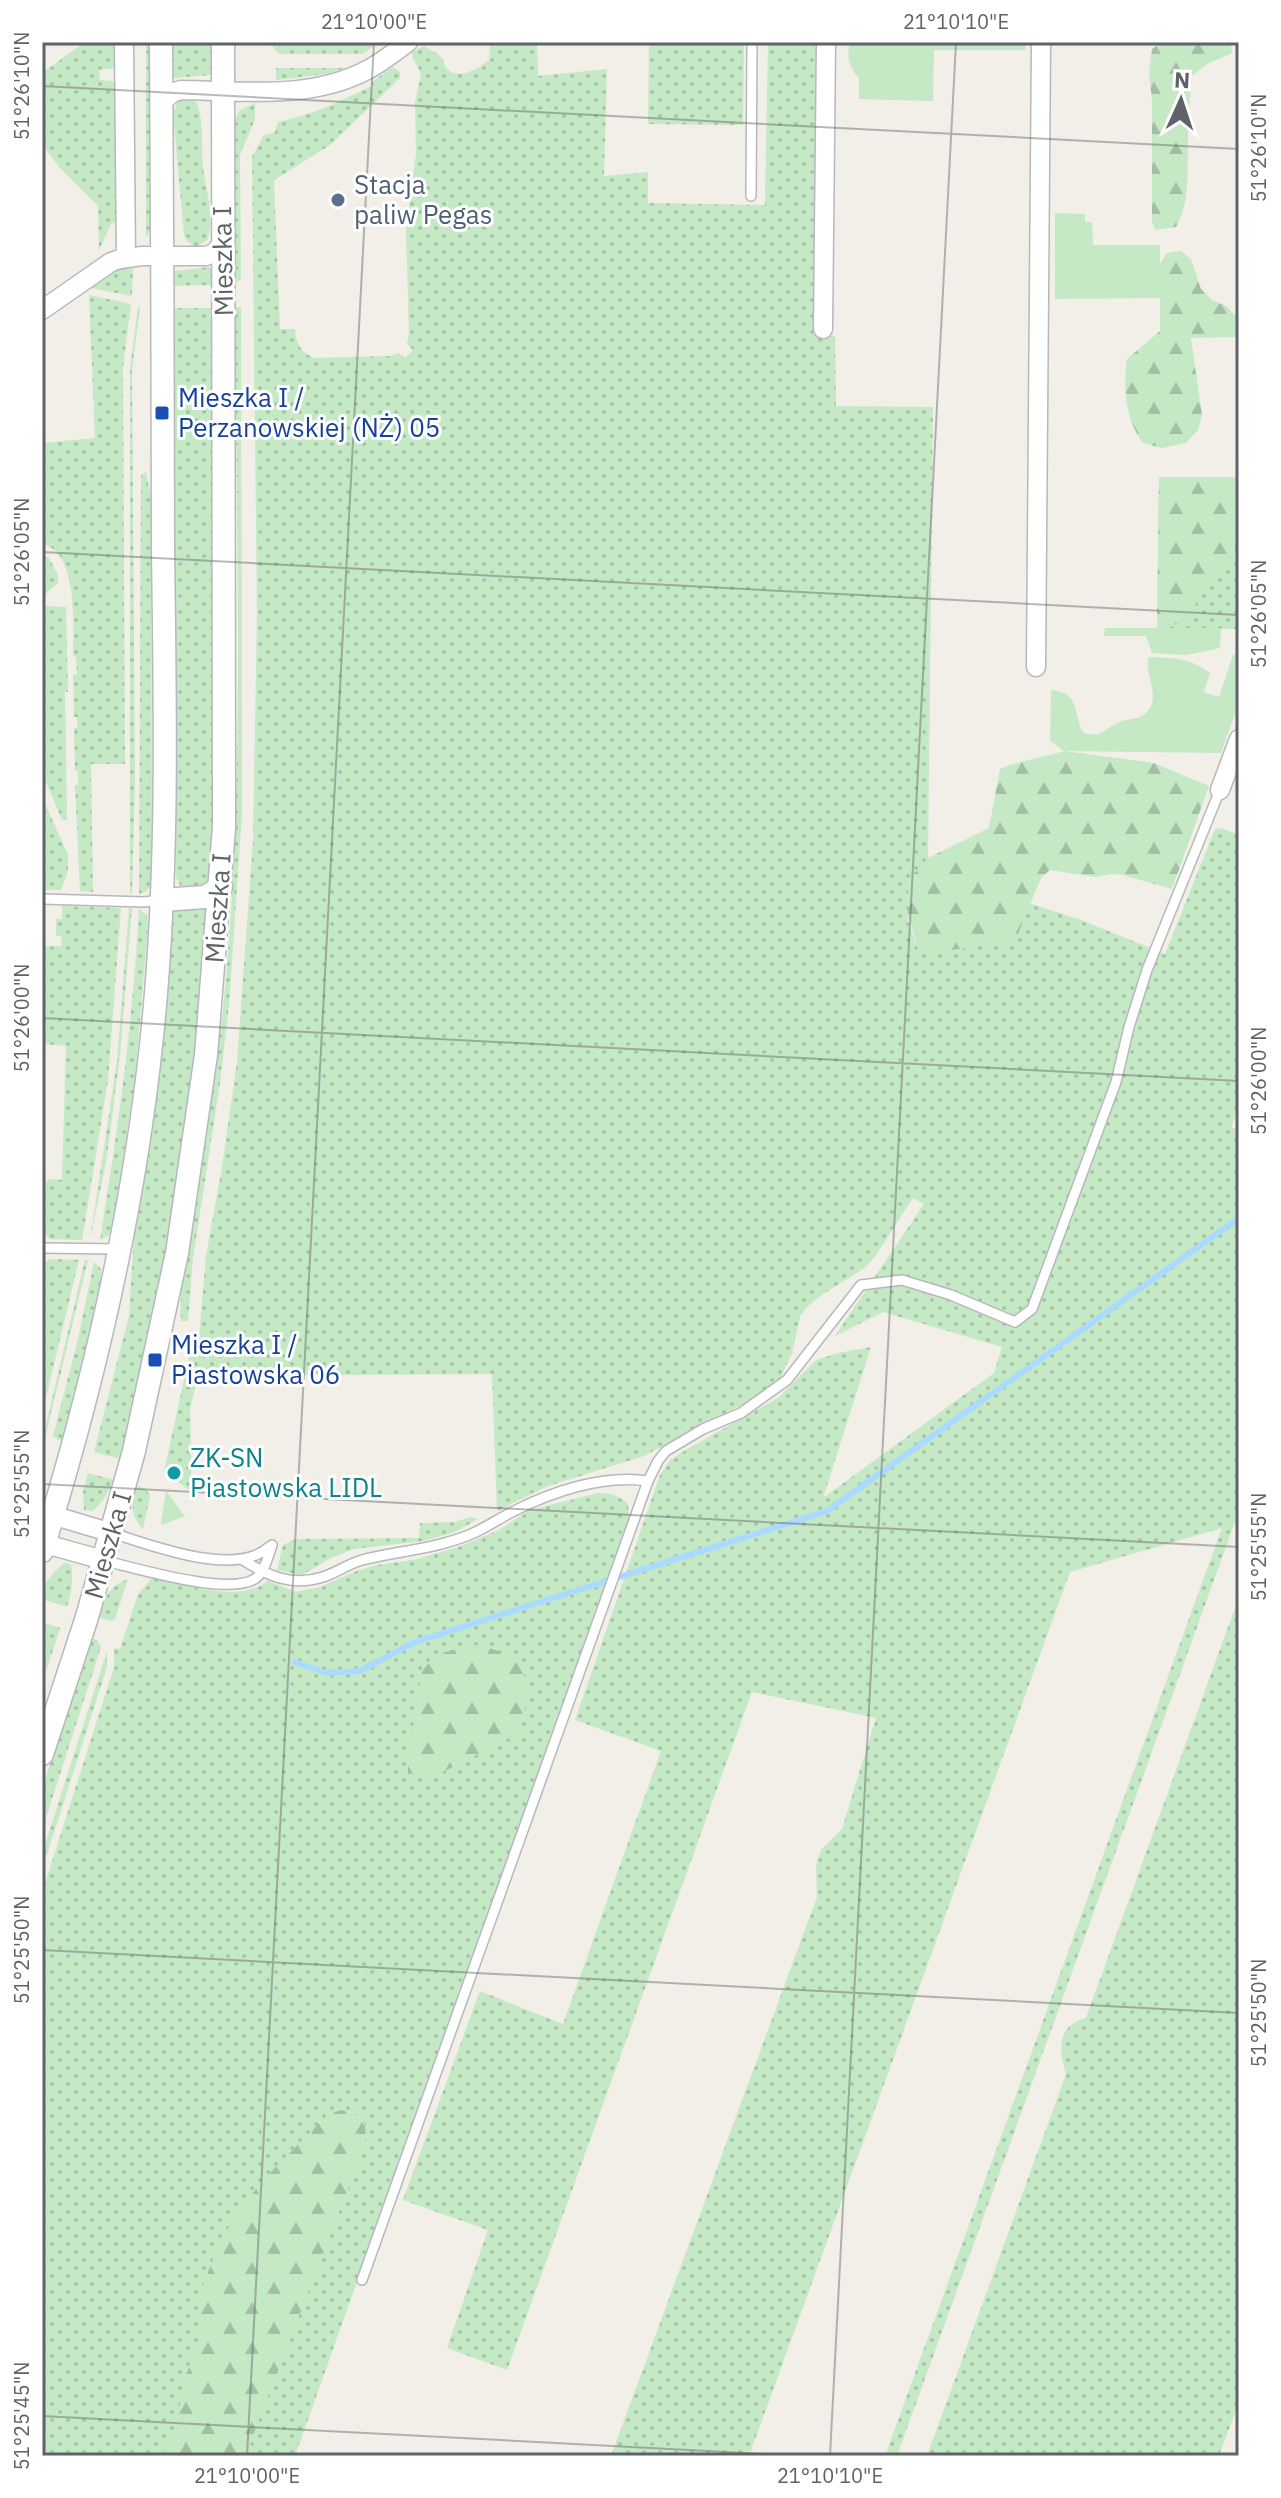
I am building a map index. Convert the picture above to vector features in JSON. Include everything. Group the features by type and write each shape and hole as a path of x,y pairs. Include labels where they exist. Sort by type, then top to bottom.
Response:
{"street":[{"path":"124,42 126,258"},
{"path":"103,1560 43,1546 47,1514 99,1349 120,1249 145,1101 157,981 165,793 161,42"},
{"name":"Mieszka I","path":"42,1754 112,1533 145,1406 177,1253 206,1055 221,887 226,708 223,42"},
{"path":"161,102 181,90 279,91 336,83 368,70 408,42"},
{"path":"823,329 826,42"},
{"path":"1036,667 1041,42"},
{"path":"44,303 111,262 126,258 206,256 222,244"},
{"path":"1220,790 1239,739"},
{"path":"162,900 205,897 221,887"},
{"path":"47,1514 112,1533"}],"lane":[{"path":"751,196 752,42"},
{"path":"362,2280 648,1481 658,1461 666,1451 703,1429 741,1413 787,1380 861,1285 902,1280 951,1295 1015,1322 1032,1309 1116,1082 1147,970 1220,790"},
{"path":"42,899 162,900"},
{"path":"42,1248 120,1249"},
{"path":"243,1560 262,1572 297,1582 322,1577 360,1561 430,1548 471,1534 548,1495 603,1482 648,1481"},
{"path":"103,1560 231,1586 249,1582 262,1572 272,1545 255,1557 230,1561 194,1555 112,1533"}],"green space":[{"path":"85,42 116,42 116,68 99,70 100,80 116,84 117,222 111,224 99,250 98,206 60,168 42,144 42,73"},
{"path":"146,42 149,42 150,230 146,238"},
{"path":"172,42 211,42 211,75 173,78"},
{"path":"268,42 370,42 373,47 362,54 280,54"},
{"path":"490,42 537,42 538,76 607,69 604,176 648,172 648,203 765,205 768,42 820,42 817,336 835,336 836,406 933,407 928,858 908,880 908,921 919,952 1014,941 1029,903 1165,954 1215,829 1221,828 1239,835 1239,1106 1231,1128 1239,1129 1239,1521 1235,1522 897,2456 885,2456 1222,1528 1070,1572 749,2456 611,2456 817,1897 816,1865 821,1850 842,1829 876,1718 752,1692 507,2370 447,2348 488,2230 403,2200 480,1991 563,2024 661,1751 575,1720 660,1475 670,1460 778,1398 816,1360 871,1347 823,1498 994,1373 1002,1347 883,1312 835,1336 924,1204 913,1198 866,1267 823,1294 800,1316 792,1353 780,1379 753,1399 644,1456 548,1486 497,1511 492,1374 198,1376 190,1409 192,1492 164,1472 193,1338 199,1338 206,1256 237,1062 253,841 257,615 252,157 263,136 275,132 278,122 360,92 372,86 372,82 393,67 400,72 400,78 330,145 274,180 280,329 295,329 300,346 314,358 390,356 399,353 405,358 413,350 407,344 406,230 416,154 415,102 421,74 412,52 424,46 441,57 447,69 463,74 489,60"},
{"path":"649,42 744,42 743,125 648,124"},
{"path":"850,42 934,42 933,101 859,99 859,78 848,57"},
{"path":"934,42 1026,42 1025,50 933,50"},
{"path":"1161,42 1226,42 1231,45 1232,53 1207,64 1192,76 1184,206 1176,227 1155,230 1152,221 1152,100 1149,72 1152,49"},
{"path":"276,68 347,68 327,74 276,80"},
{"path":"189,98 197,103 201,118 203,166 210,212 207,240 196,247 184,235 173,113 178,101"},
{"path":"255,103 255,119 240,155 241,279 234,285 234,122 239,111"},
{"path":"1055,213 1085,214 1085,222 1092,222 1093,245 1160,245 1160,298 1055,299"},
{"path":"1181,251 1191,259 1201,289 1239,319 1239,337 1191,338 1202,415 1198,430 1186,443 1162,448 1143,443 1132,424 1126,392 1127,359 1160,331 1160,264 1167,253"},
{"path":"133,268 132,296 91,288 117,270"},
{"path":"212,269 212,285 173,286 175,271"},
{"path":"89,295 131,304 123,367 125,764 91,764 93,892 80,891 75,785 78,785 78,771 75,771 74,728 77,728 77,717 74,717 73,675 77,674 76,657 73,656 71,592 62,560 54,550 42,544 42,443 95,438"},
{"path":"138,307 132,370 135,780 132,894 130,369"},
{"path":"235,307 241,307 242,813 229,1005 220,1083 193,1258 188,1321 181,1321 184,1269 219,1048 233,885 238,720"},
{"path":"173,308 212,308 214,802 209,878 202,888 188,890 181,887 176,877"},
{"path":"146,472 151,498 152,842 150,887 139,894 141,475"},
{"path":"1159,477 1239,477 1239,629 1157,628"},
{"path":"1159,477 1239,477 1239,545 1187,616 1175,625 1157,628"},
{"path":"42,555 49,558 58,575 58,583 42,597"},
{"path":"43,606 66,607 67,820 62,820 42,773"},
{"path":"1105,628 1221,628 1220,648 1186,655 1152,653 1146,636 1104,636"},
{"path":"1239,654 1239,703 1221,753 1064,751 1050,741 1051,690 1071,699 1083,732 1097,734 1120,722 1142,716 1149,710 1153,695 1148,671 1149,657 1181,659 1202,668 1210,673 1204,692 1219,697 1233,655"},
{"path":"1064,751 1154,763 1209,786 1172,889 1123,875 1095,877 1050,870 1041,878 1015,941 919,952 908,915 908,880 928,858 989,828 1000,769"},
{"path":"42,797 68,855 68,871 61,890 42,890"},
{"path":"62,906 121,908 108,1080 82,1240 50,1239 42,1231 45,1184 49,1179 62,1180 66,1046 45,1044 44,946 61,946 62,936 56,936 56,919 62,919"},
{"path":"129,908 132,908 120,1056 107,1157 90,1240 117,1061"},
{"path":"139,909 147,915 148,926 135,1078 113,1227 108,1236 100,1240 124,1075"},
{"path":"176,909 208,909 199,1012 179,1168 152,1322 120,1459 94,1452 129,1316 134,1236 157,1091 172,913"},
{"path":"50,1259 79,1260 42,1414 42,1265"},
{"path":"85,1260 88,1260 45,1438 43,1437"},
{"path":"94,1262 101,1269 102,1279 63,1443 53,1436"},
{"path":"88,1473 114,1480 93,1511 84,1510 83,1492"},
{"path":"135,1485 146,1489 150,1496 143,1529 133,1508"},
{"path":"166,1491 185,1516 162,1525 161,1522"},
{"path":"598,1493 614,1495 625,1501 629,1518 295,2456 42,2456 42,1893 114,1667 114,1648 120,1649 138,1594 152,1578 228,1592 256,1588 268,1581 296,1592 320,1587 377,1565 413,1560 461,1546 499,1530 530,1510"},
{"path":"471,1517 478,1519 455,1532 423,1541 354,1549 302,1575 277,1570 283,1545 296,1539 419,1538 420,1523 454,1522"},
{"path":"64,1563 71,1564 72,1570 67,1607 42,1599 46,1583"},
{"path":"128,1579 115,1619 110,1621 98,1617 108,1594"},
{"path":"1239,1597 1239,2402 1219,2456 927,2456 1066,2074 1062,2040 1069,2027 1086,2018"},
{"path":"42,1622 60,1628 42,1684"},
{"path":"91,1638 97,1640 101,1647 42,1830 42,1789"},
{"path":"472,1644 507,1655 524,1673 526,1699 518,1734 433,1777 408,1777 408,1755 422,1671 436,1655"},
{"path":"107,1651 107,1667 42,1870 42,1854"},
{"path":"341,2110 356,2115 363,2122 366,2132 364,2148 245,2456 161,2456 177,2425 183,2383 202,2324 198,2298 221,2238 261,2182 327,2115"}],"waterway":[{"path":"295,1662 327,1673 360,1671 415,1642 827,1511 1239,1218"}],"place":[{"name":"Stacja paliw Pegas","path":"338,200"},
{"name":"Mieszka I / Perzanowskiej (NŻ) 05","path":"162,413"},
{"name":"Mieszka I / Piastowska 06","path":"155,1360"},
{"name":"ZK-SN Piastowska LIDL","path":"174,1473"}]}
